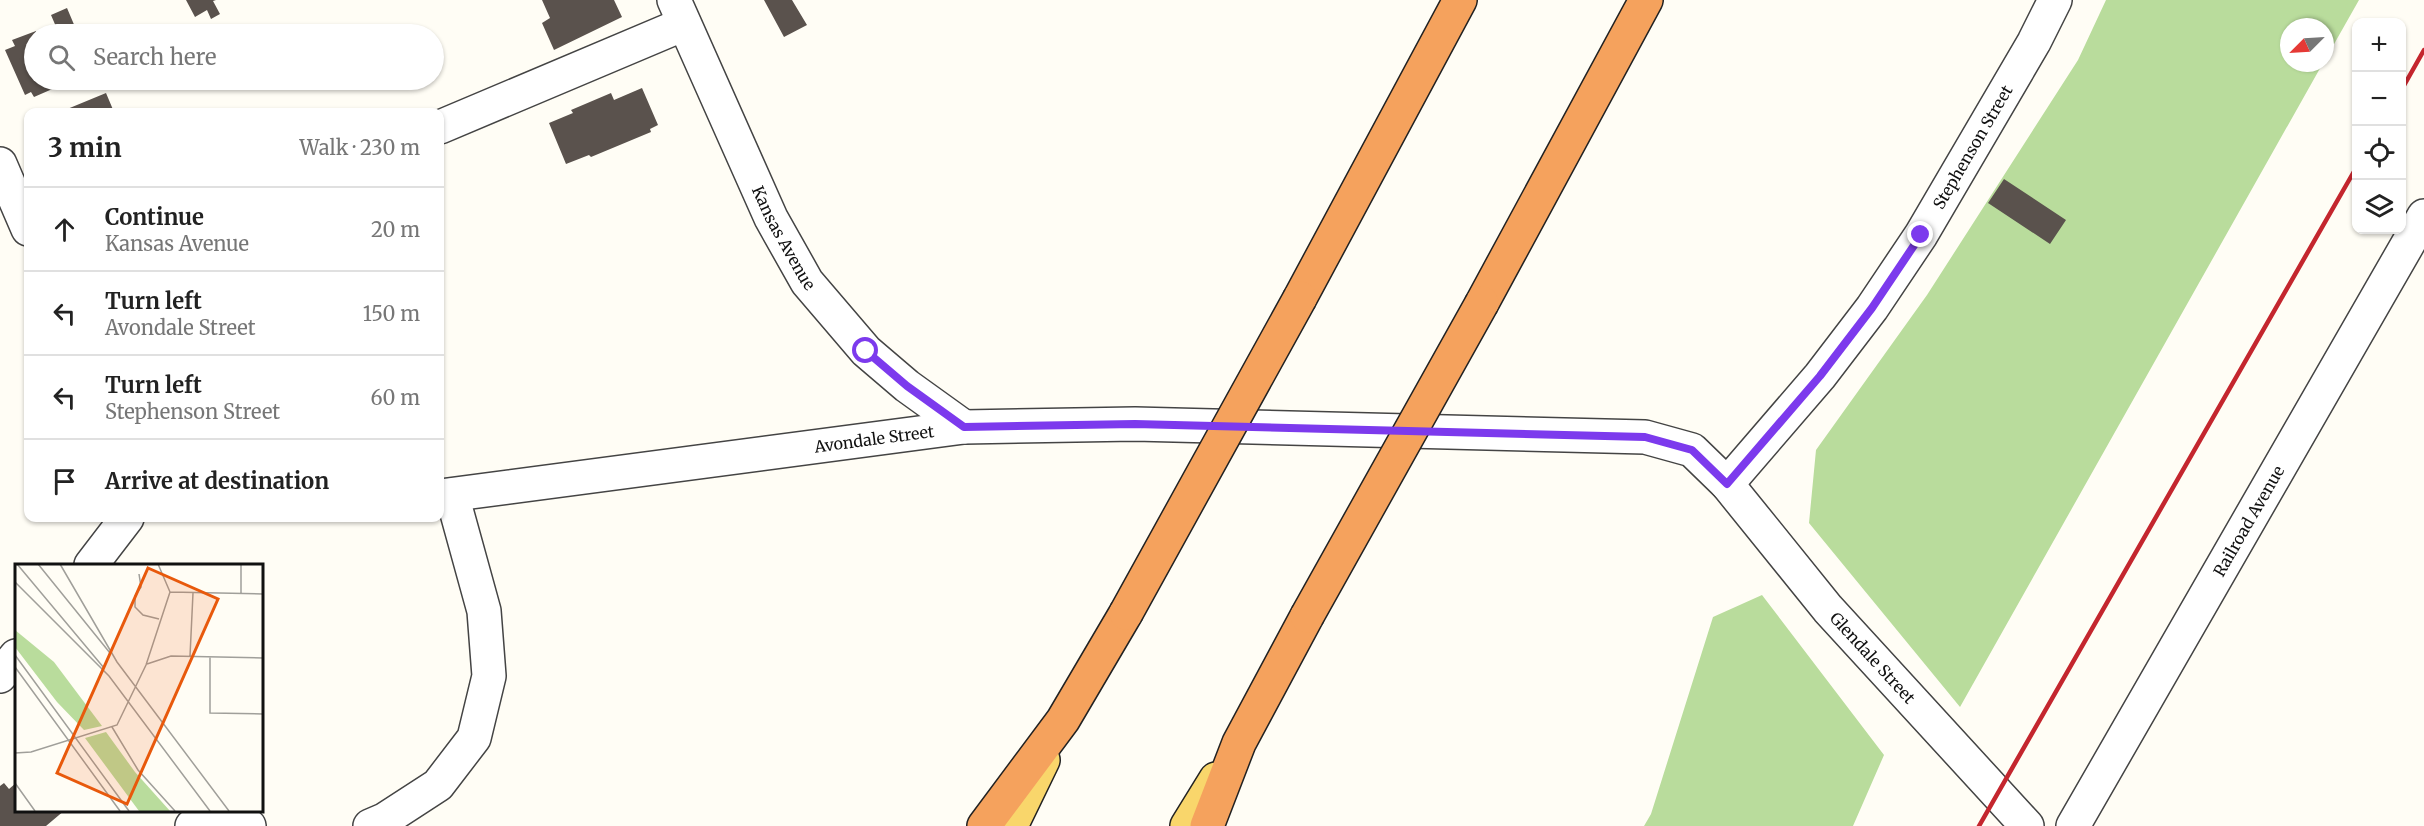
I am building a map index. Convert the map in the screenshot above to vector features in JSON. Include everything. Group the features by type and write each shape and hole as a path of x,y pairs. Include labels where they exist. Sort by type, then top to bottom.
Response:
{"highway":[{"path":"984,826 1063,720 1126,613 1300,298 1460,0"},
{"path":"1207,826 1239,743 1646,0"}],"main road":[{"path":"1011,826 1063,720"},
{"path":"1187,826 1239,743"}],"street":[{"name":"Stephenson Street","path":"1727,484 1820,376 1872,308 1921,235 2034,42 2055,0"},
{"path":"444,125 679,12"},
{"name":"Kansas Avenue","path":"679,12 771,218 807,282 866,351 907,386 964,427"},
{"path":"0,164 24,220"},
{"name":"Railroad Avenue","path":"2073,826 2424,216"},
{"name":"Avondale Street","path":"446,495 964,427 1135,424 1645,437 1692,450 1727,484"},
{"name":"Glendale Street","path":"1727,484 1828,609 2027,826"},
{"path":"369,826 384,820 438,785 474,738 489,676 484,611 446,495"},
{"path":"92,564 124,522"},
{"path":"0,676 15,657"},
{"path":"192,826 214,815 249,826"}],"green space":[{"path":"2106,0 2359,0 2334,44 2334,18 2280,18 2280,72 2318,72 1960,707 1809,523 1816,450 1927,295 2078,60"},
{"path":"1762,595 1884,755 1853,826 1644,826 1651,814 1713,617"}],"building":[{"path":"186,0 216,0 213,1 220,14 211,19 207,10 195,17"},
{"path":"542,0 614,0 622,17 554,50 542,23 550,18"},
{"path":"764,0 792,0 807,25 784,37"},
{"path":"67,8 74,24 55,24 51,15"},
{"path":"24,36 24,90 50,90 34,97 31,92 25,95 5,50 15,46 12,40"},
{"path":"642,88 658,125 650,129 651,132 591,157 589,155 566,164 549,123 573,113 571,110 611,93 614,100"},
{"path":"106,93 112,108 70,108"},
{"path":"2004,179 2066,220 2050,244 1988,203"},
{"path":"4,783 9,789 15,784 15,811 64,811 46,826 0,826 0,786"}],"railway":[{"path":"2406,82 2424,50"},
{"path":"1979,826 2352,175"}],"route":[{"path":"866,351 907,386 964,427 1135,424 1645,437 1692,450 1727,484 1820,376 1872,308 1921,235"}]}
